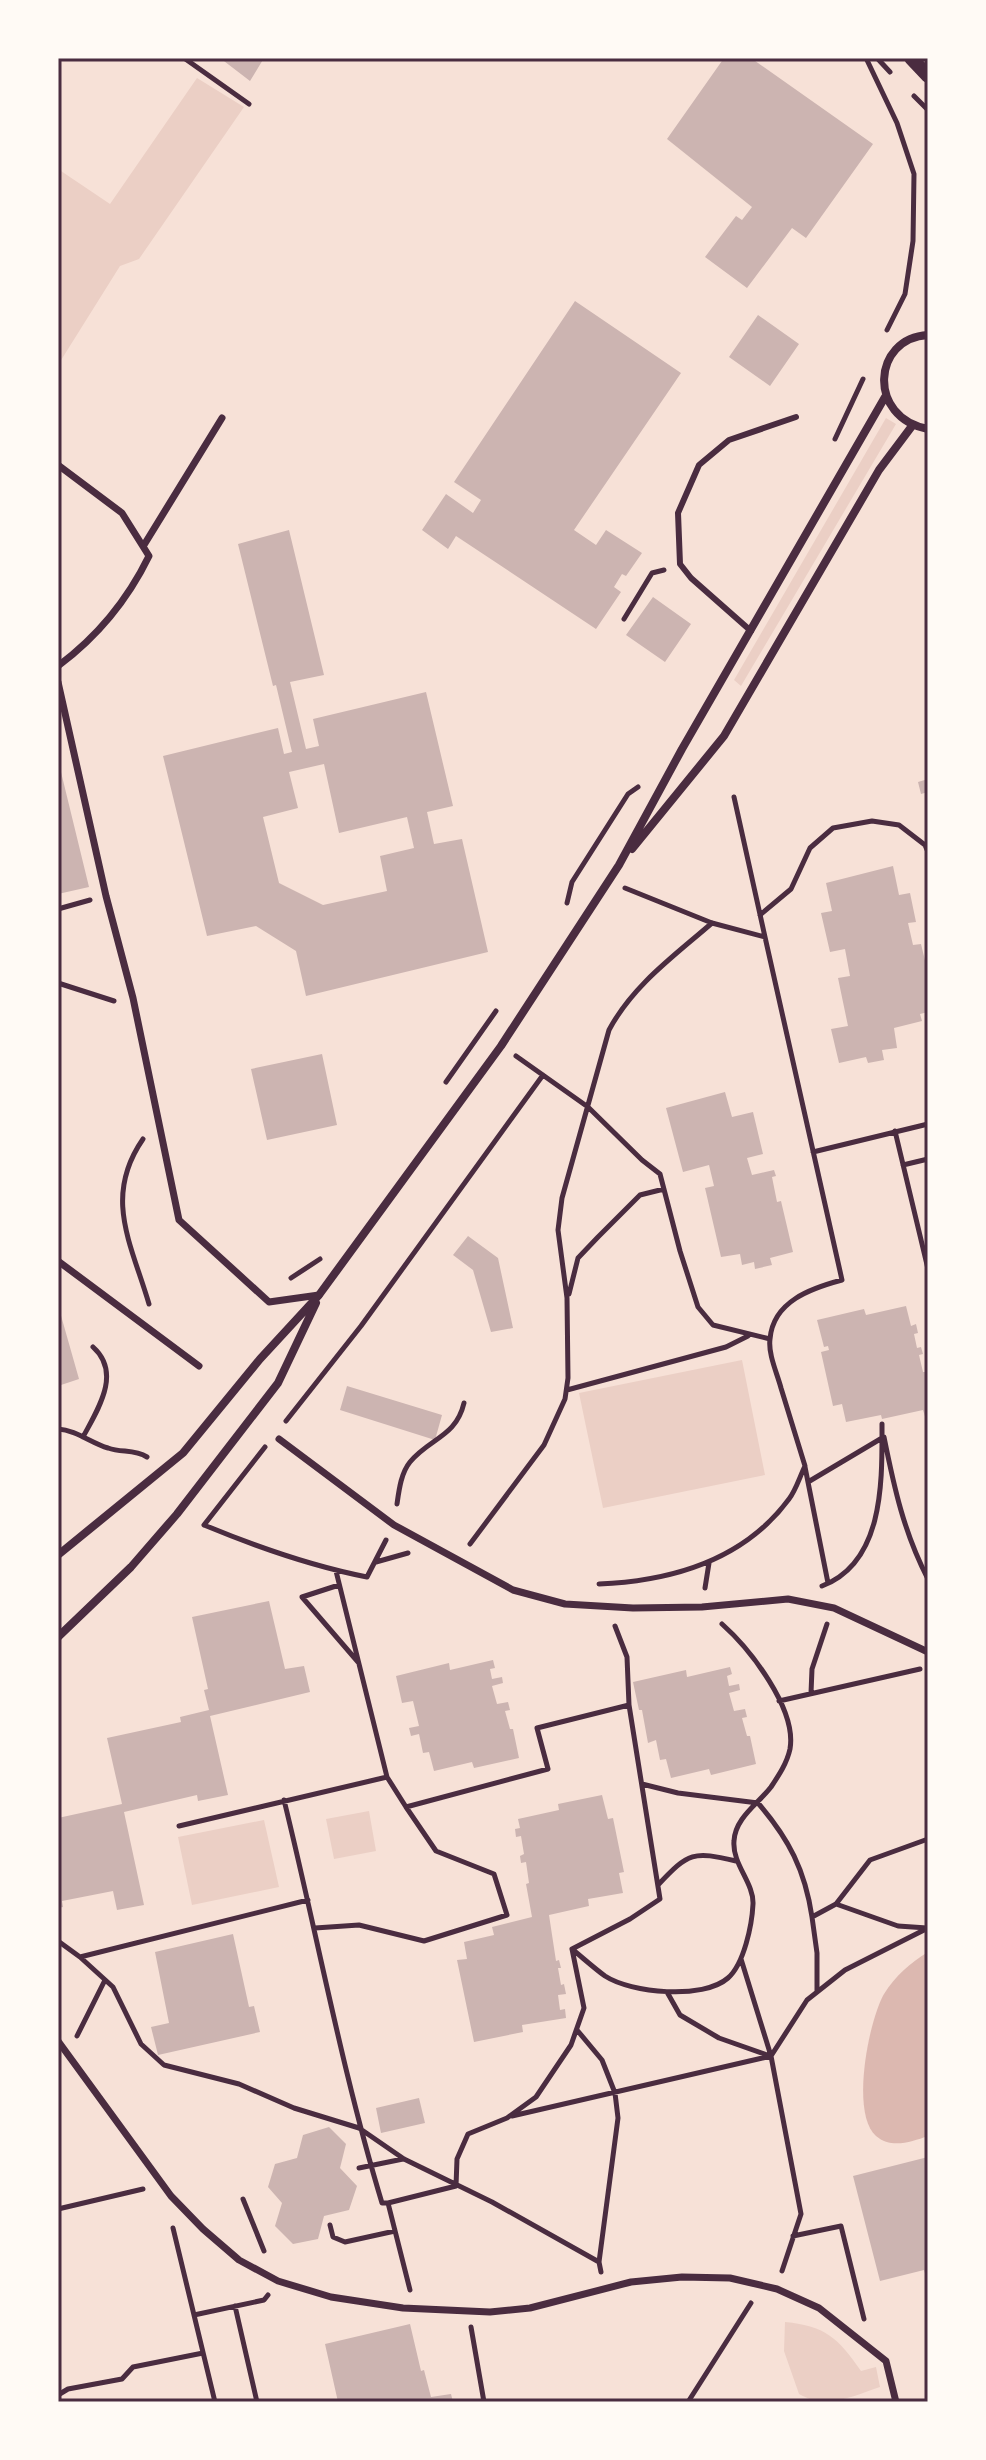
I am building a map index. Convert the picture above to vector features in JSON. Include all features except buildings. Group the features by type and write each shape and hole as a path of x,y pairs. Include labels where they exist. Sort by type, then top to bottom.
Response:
{"street":[{"path":"911,58 928,76"},
{"path":"928,335 902,344 889,359 884,377 885,397 895,414 912,426 928,429"},
{"path":"58,1555 183,1453 260,1359 319,1295 501,1046 619,865 842,467 885,397"},
{"path":"144,545 222,418"},
{"path":"619,865 724,736 879,470 912,426"},
{"path":"58,465 122,513 149,556 136,582 86,645 58,666"},
{"path":"58,682 106,896 135,1008 179,1220 269,1302 319,1295"},
{"path":"58,1261 199,1366"},
{"path":"58,1637 131,1567 177,1514 278,1383 319,1295"},
{"path":"276,1438 394,1525 513,1590 565,1604 608,1606 702,1607 788,1599 834,1608 928,1652"},
{"path":"58,2041 171,2196 239,2260 278,2281 331,2297 414,2308 490,2312 530,2308 631,2282 682,2277 730,2278 777,2289 819,2308 886,2361 896,2402"}],"lane":[{"path":"751,631 691,578 680,564 678,513 699,465 729,440 796,417"}],"path":[{"path":"184,58 249,104"},
{"path":"866,58 897,123 914,174 913,241 905,294 885,335"},
{"path":"833,445 864,377"},
{"path":"624,619 652,573 680,564"},
{"path":"561,914 572,882 589,855 628,794 644,783"},
{"path":"734,797 842,1280 808,1289 790,1302 776,1319 770,1339 774,1364 805,1466 828,1583"},
{"path":"760,915 791,889 810,848 833,828 872,821 899,825 925,845 928,852"},
{"path":"609,881 712,923 765,937"},
{"path":"58,909 106,896"},
{"path":"459,1560 544,1445 558,1419 566,1390 567,1298 558,1230 562,1198 609,1030 622,1006 639,987 712,923"},
{"path":"58,983 135,1008"},
{"path":"440,1091 503,1002"},
{"path":"501,1046 588,1107 660,1174 698,1307 713,1325 770,1339"},
{"path":"282,1425 361,1326 543,1075"},
{"path":"157,1118 135,1150 122,1184 121,1211 159,1337"},
{"path":"813,1152 928,1124"},
{"path":"895,1131 928,1269"},
{"path":"903,1165 928,1159"},
{"path":"567,1298 578,1258 640,1195 664,1189"},
{"path":"269,1302 286,1282 322,1257"},
{"path":"566,1390 726,1347 749,1335"},
{"path":"83,1437 103,1400 108,1373 102,1355 93,1347"},
{"path":"177,1514 252,1545 336,1571 367,1577 394,1525 400,1483 408,1464 450,1430 460,1418 464,1403"},
{"path":"788,1599 828,1583 854,1564 871,1534 882,1487 882,1424 897,1501 913,1549 928,1579"},
{"path":"58,1429 66,1429 111,1450 137,1451 164,1469"},
{"path":"204,1525 276,1438"},
{"path":"808,1482 882,1438"},
{"path":"590,1584 635,1582 717,1560 743,1544 791,1498 805,1466"},
{"path":"315,1928 359,1925 424,1941 507,1915 494,1874 436,1851 387,1777 336,1571"},
{"path":"339,1585 302,1597 358,1663"},
{"path":"572,1949 630,1919 660,1899 629,1705 627,1657 608,1606"},
{"path":"572,1949 607,1978 648,1992 699,1990 728,1979 744,1952 753,1899 736,1861 733,1843 736,1829 744,1817 785,1766 790,1746 788,1723 779,1701 750,1652 702,1607"},
{"path":"811,1693 812,1669 834,1608"},
{"path":"779,1701 922,1669 928,1664"},
{"path":"406,1807 548,1769 537,1728 629,1705"},
{"path":"179,1826 387,1777"},
{"path":"642,1784 678,1793 758,1803 780,1829 807,1885 817,1953 817,1992"},
{"path":"284,1800 359,2128 382,2203 456,2186"},
{"path":"812,1917 836,1904 870,1860 928,1839"},
{"path":"658,1885 679,1863 700,1853 736,1861"},
{"path":"80,1957 308,1900"},
{"path":"836,1904 898,1926 928,1928"},
{"path":"456,2186 457,2159 468,2134 507,2118 771,2056 807,2000 845,1970 928,1928"},
{"path":"58,1941 113,1987 141,2044 164,2065 239,2084 294,2108 359,2128 404,2159 492,2202 599,2262"},
{"path":"507,2118 536,2097 571,2045 577,2030 584,2008 572,1949"},
{"path":"740,1958 771,2056 801,2214 777,2289"},
{"path":"68,2055 105,1980"},
{"path":"667,1991 680,2015 719,2038 771,2056"},
{"path":"577,2030 602,2060 615,2093 618,2118 599,2262 604,2289"},
{"path":"359,2168 404,2159"},
{"path":"58,2209 163,2185"},
{"path":"171,2196 168,2210 215,2402"},
{"path":"194,2315 264,2300 278,2281 243,2199"},
{"path":"388,2203 414,2308"},
{"path":"330,2225 333,2237 345,2242 395,2231"},
{"path":"793,2236 841,2226 864,2319 866,2344"},
{"path":"688,2402 762,2285"},
{"path":"235,2306 257,2402"},
{"path":"471,2310 471,2330 484,2402"},
{"path":"58,2395 68,2389 122,2379 133,2367 203,2353"}],"shaded area":[{"path":"197,78 244,107 139,259 120,266 58,365 58,169 110,204"},
{"path":"886,418 896,424 741,686 734,680"},
{"path":"742,1360 765,1475 603,1508 579,1393"},
{"path":"369,1811 376,1851 334,1859 326,1819"},
{"path":"264,1820 279,1887 192,1905 178,1837"},
{"path":"928,1952 928,2136 908,2142 888,2142 876,2136 868,2124 864,2108 868,2044 884,1994 903,1970"},
{"path":"785,2322 811,2327 830,2336 861,2371 876,2367 880,2387 829,2401 809,2399 799,2394 784,2351"}]}
